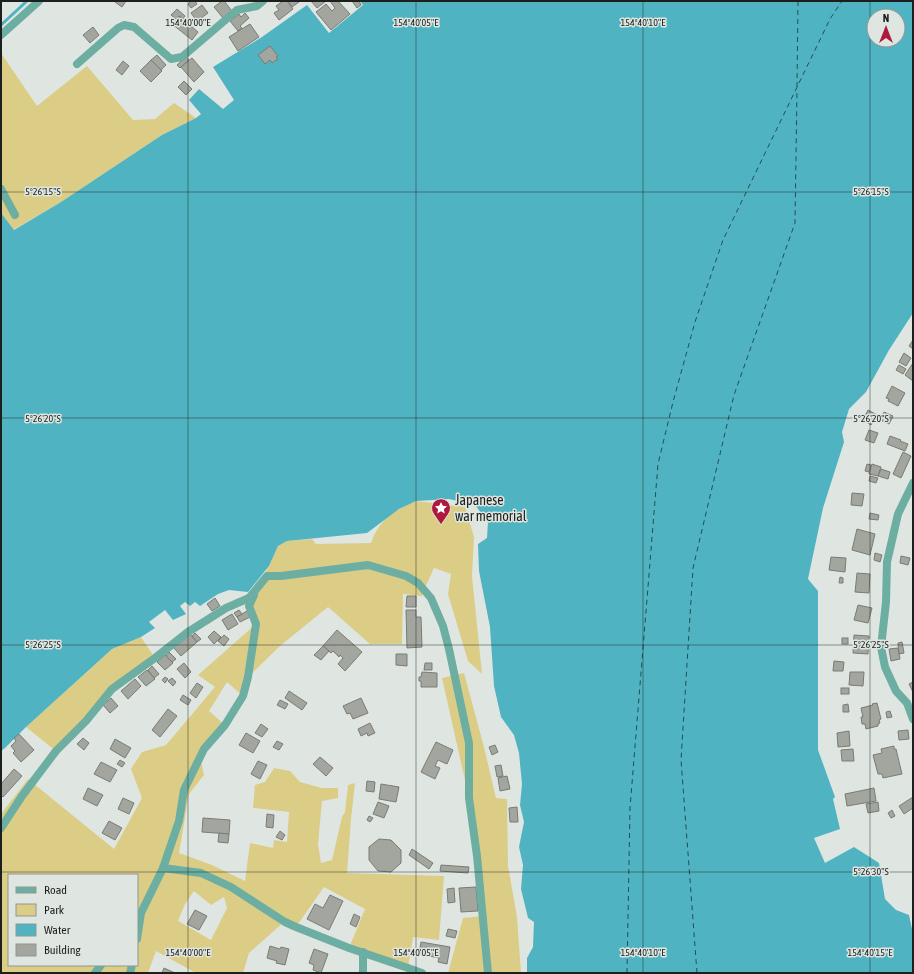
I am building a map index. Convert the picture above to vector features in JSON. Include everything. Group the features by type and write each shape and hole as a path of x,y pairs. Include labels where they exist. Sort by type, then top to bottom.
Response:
{"street":[{"path":"1,35 38,1"},
{"path":"77,64 118,28 124,25 134,27 170,59 182,57 237,10 257,6 263,1"},
{"path":"1,189 15,215"},
{"path":"913,484 898,514 887,562 886,602 881,647 885,667 896,691 907,703 913,719"},
{"path":"1,828 22,796 56,751 86,721 112,689 188,632 226,608 249,598 267,576 281,576 368,565 406,576 418,583 431,598 443,626 469,743 469,798 477,856 488,973"},
{"path":"138,927 139,915 162,868 179,821 184,790 204,748 225,726 243,696 248,677 256,624 249,606 257,587"},
{"path":"162,868 202,873 231,887 284,922 422,973"},
{"path":"363,952 363,973"}],"green space":[{"path":"1,53 37,106 87,66 133,120 155,119 174,103 196,118 162,135 61,202 13,230 1,213"},
{"path":"416,501 465,507 474,537 472,576 482,674 468,661 448,594 451,574 434,568 422,596 403,594 402,644 370,644 328,607 280,646 248,677 243,696 227,682 209,711 225,725 200,756 204,775 189,794 179,853 212,865 245,881 250,843 273,848 274,840 287,842 289,812 253,808 255,785 265,782 274,768 290,771 300,782 322,788 338,788 338,798 322,801 318,844 321,863 332,860 342,817 345,812 348,785 355,783 347,873 444,876 439,940 413,937 408,968 349,948 365,909 324,887 296,927 284,922 249,953 243,973 196,973 156,951 148,973 1,973 1,814 28,779 114,849 142,798 131,769 142,752 166,745 215,687 198,675 256,624 249,606 278,546 287,541 312,539 316,544 371,543 383,521 394,512","holes":["194,891 211,905 224,897 227,908 211,940 178,921 185,904"]},
{"path":"141,637 155,658 112,689 56,751 26,727 112,649"},
{"path":"464,673 496,798 507,799 508,866 517,917 521,973 448,973 463,918 483,916 469,798 442,678"}],"water":[{"path":"360,1 913,1 913,313 889,350 866,392 849,409 842,432 844,442 823,508 808,579 818,591 818,750 835,797 833,799 840,829 814,838 825,863 854,847 879,863 885,899 896,910 909,915 913,929 913,973 527,973 527,958 533,947 534,922 528,918 521,889 523,865 519,847 524,822 520,805 522,784 519,753 514,735 501,717 494,686 490,627 479,571 478,544 487,538 488,522 475,505 449,499 416,501 399,509 367,533 287,541 278,546 269,566 248,592 229,590 218,594 200,606 195,602 190,606 185,602 180,606 186,614 173,620 165,610 149,622 155,628 141,637 112,649 1,751 1,213 14,230 61,202 162,135 196,118 201,114 189,100 199,89 223,109 234,100 213,67 262,37 307,5 329,33 363,5"}],"building":[{"path":"126,1 122,7 115,2"},
{"path":"195,1 197,4 191,8 188,4"},
{"path":"224,1 232,11 223,18 214,7"},
{"path":"283,1 287,1 293,9 279,20 274,13 279,10 276,6"},
{"path":"288,1 298,1 299,2 292,7"},
{"path":"311,1 326,1 317,8"},
{"path":"330,1 338,1 350,14 331,30 316,12 326,4 332,11 335,8"},
{"path":"352,1 359,1 361,5 357,8"},
{"path":"202,5 208,13 197,21 191,13"},
{"path":"177,9 185,16 183,19 179,16 176,19 171,15"},
{"path":"245,13 249,18 240,26 242,28 238,31 230,21 239,14 241,17"},
{"path":"179,16 198,32 192,40 172,24"},
{"path":"250,24 259,37 238,51 229,37"},
{"path":"93,27 99,35 90,43 83,35"},
{"path":"270,46 278,56 276,57 278,59 272,63 270,60 265,64 258,55"},
{"path":"157,55 166,65 161,70 151,60"},
{"path":"186,57 189,60 180,68 177,65"},
{"path":"192,58 204,72 194,82 181,67"},
{"path":"151,60 162,71 151,82 140,71"},
{"path":"123,61 129,66 122,75 116,70"},
{"path":"184,81 192,89 186,95 178,87"},
{"path":"913,340 913,349 909,346"},
{"path":"904,353 911,358 906,366 899,362"},
{"path":"913,363 913,381 905,375"},
{"path":"899,365 906,369 903,374 896,370"},
{"path":"892,386 905,393 898,406 888,401 889,399 886,398"},
{"path":"868,410 877,415 871,425 863,420"},
{"path":"884,412 893,416 889,424 880,420"},
{"path":"869,430 878,433 874,443 865,440"},
{"path":"890,436 908,444 905,451 887,444"},
{"path":"903,452 911,456 901,478 893,474"},
{"path":"867,464 871,465 869,472 865,471"},
{"path":"872,464 881,467 878,476 869,474"},
{"path":"881,469 890,472 888,479 878,476"},
{"path":"870,476 878,478 876,483 869,481"},
{"path":"852,493 864,494 862,506 851,505"},
{"path":"870,513 879,515 878,520 869,519"},
{"path":"857,529 875,534 870,555 852,550"},
{"path":"875,553 882,555 880,562 874,560"},
{"path":"901,556 910,558 908,565 900,563"},
{"path":"831,557 846,558 845,572 829,570"},
{"path":"857,573 870,574 869,593 855,592"},
{"path":"840,577 843,578 843,583 839,583"},
{"path":"407,596 416,596 416,607 406,607"},
{"path":"215,598 220,606 212,611 207,604"},
{"path":"858,605 872,608 868,623 854,620"},
{"path":"239,610 242,614 237,617 234,613"},
{"path":"406,610 416,610 416,617 421,617 422,647 407,648"},
{"path":"247,611 250,617 240,622 237,617"},
{"path":"232,614 238,624 228,630 222,620"},
{"path":"337,630 362,652 345,671 338,664 343,658 340,655 339,657 333,651 331,653 323,646"},
{"path":"214,631 221,637 214,644 208,637"},
{"path":"189,633 197,642 181,656 173,647"},
{"path":"195,633 201,639 197,642 192,636"},
{"path":"224,635 229,639 224,646 218,641"},
{"path":"854,635 869,636 868,654 853,653"},
{"path":"842,638 848,638 848,644 842,644"},
{"path":"902,642 904,653 899,654 898,643"},
{"path":"323,646 329,651 321,660 314,655"},
{"path":"898,648 900,659 891,661 889,649"},
{"path":"169,652 176,659 172,662 166,656"},
{"path":"396,654 407,654 407,666 396,665"},
{"path":"165,655 173,663 165,670 157,662"},
{"path":"834,661 844,662 843,671 833,671"},
{"path":"184,663 191,672 185,678 177,669"},
{"path":"425,663 432,663 432,670 424,670"},
{"path":"152,666 159,674 154,678 148,670"},
{"path":"147,670 155,679 146,686 138,677"},
{"path":"422,672 437,673 437,687 421,687 419,677 421,677"},
{"path":"850,672 864,672 863,686 849,685"},
{"path":"165,677 168,679 165,683 162,680"},
{"path":"172,678 176,682 173,686 168,681"},
{"path":"135,679 141,686 128,699 121,691"},
{"path":"913,682 913,692 909,684"},
{"path":"197,683 203,687 196,698 190,693"},
{"path":"841,688 849,688 849,694 841,694"},
{"path":"289,691 307,703 302,710 285,698"},
{"path":"183,695 191,700 188,705 180,700"},
{"path":"111,698 118,706 110,713 103,705"},
{"path":"361,698 368,713 353,719 350,713 347,714 343,706"},
{"path":"280,700 288,704 285,709 277,705"},
{"path":"877,703 881,719 879,720 880,723 878,726 866,729 865,724 862,724 861,717 863,717 861,708"},
{"path":"848,704 849,712 843,712 843,705"},
{"path":"168,709 177,716 160,737 152,730"},
{"path":"890,711 892,717 887,718 886,712"},
{"path":"370,723 375,733 368,736 367,733 361,736 358,729"},
{"path":"261,724 268,729 262,737 255,733"},
{"path":"908,730 909,739 899,740 898,731"},
{"path":"849,731 850,746 838,747 837,733"},
{"path":"246,733 260,741 253,753 239,745"},
{"path":"19,734 34,750 21,762 13,753 15,751 11,746 16,741 14,738"},
{"path":"83,738 89,743 84,750 77,744"},
{"path":"115,739 131,748 125,758 110,749"},
{"path":"277,741 283,744 279,750 273,747"},
{"path":"436,742 453,750 447,764 438,760 435,766 440,768 435,779 421,772"},
{"path":"495,745 498,752 492,755 489,747"},
{"path":"894,746 902,774 883,778 882,774 878,774 873,755 882,753 881,749"},
{"path":"853,749 854,761 842,761 841,750"},
{"path":"320,757 333,768 326,776 313,764"},
{"path":"120,760 125,763 122,767 117,764"},
{"path":"258,761 267,765 260,779 251,774"},
{"path":"101,762 117,770 110,782 94,774"},
{"path":"501,765 503,776 497,777 495,766"},
{"path":"14,769 22,776 3,797 1,795 1,784"},
{"path":"507,776 510,789 500,791 498,778"},
{"path":"367,781 375,782 374,792 366,791"},
{"path":"381,784 399,787 396,802 379,799"},
{"path":"88,788 103,795 97,806 83,799"},
{"path":"874,788 876,801 847,806 845,794"},
{"path":"913,797 913,808 904,814 899,806"},
{"path":"123,798 134,803 129,814 118,809"},
{"path":"378,802 389,806 384,818 373,814"},
{"path":"878,802 879,811 868,813 866,804"},
{"path":"517,807 518,822 510,822 509,808"},
{"path":"892,810 895,816 891,818 888,813"},
{"path":"267,814 274,815 273,828 266,827"},
{"path":"369,816 373,818 370,822 367,820"},
{"path":"203,818 230,820 229,834 202,832"},
{"path":"109,821 122,828 115,840 102,833"},
{"path":"280,831 285,835 282,840 276,837"},
{"path":"219,833 229,834 228,843 218,842"},
{"path":"379,839 391,840 401,850 401,863 391,872 378,871 369,860 369,847"},
{"path":"412,849 433,863 429,869 409,855"},
{"path":"441,865 469,867 468,873 440,871"},
{"path":"476,887 478,911 461,912 459,888"},
{"path":"454,888 455,902 448,903 447,889"},
{"path":"330,895 343,901 329,930 307,919 315,904 323,908"},
{"path":"195,910 207,916 199,930 187,924"},
{"path":"354,914 360,917 356,927 350,924"},
{"path":"448,929 457,931 455,938 446,936"},
{"path":"421,942 450,947 447,964 438,962 439,958 419,954"},
{"path":"270,946 280,949 281,947 289,949 285,965 276,963 277,961 267,958"},
{"path":"314,949 328,954 321,973 313,970 314,965 309,963"},
{"path":"164,968 175,973 162,973"}],"waterway":[{"path":"1,25 27,1"}],"ferry route":[{"path":"797,87 798,1"},
{"path":"627,973 630,808 658,464 695,322 723,240 830,19 842,1"},
{"path":"697,973 681,760 693,568 734,395 795,223 797,90"}],"place":[{"name":"Japanese war memorial","path":"441,525"}]}
